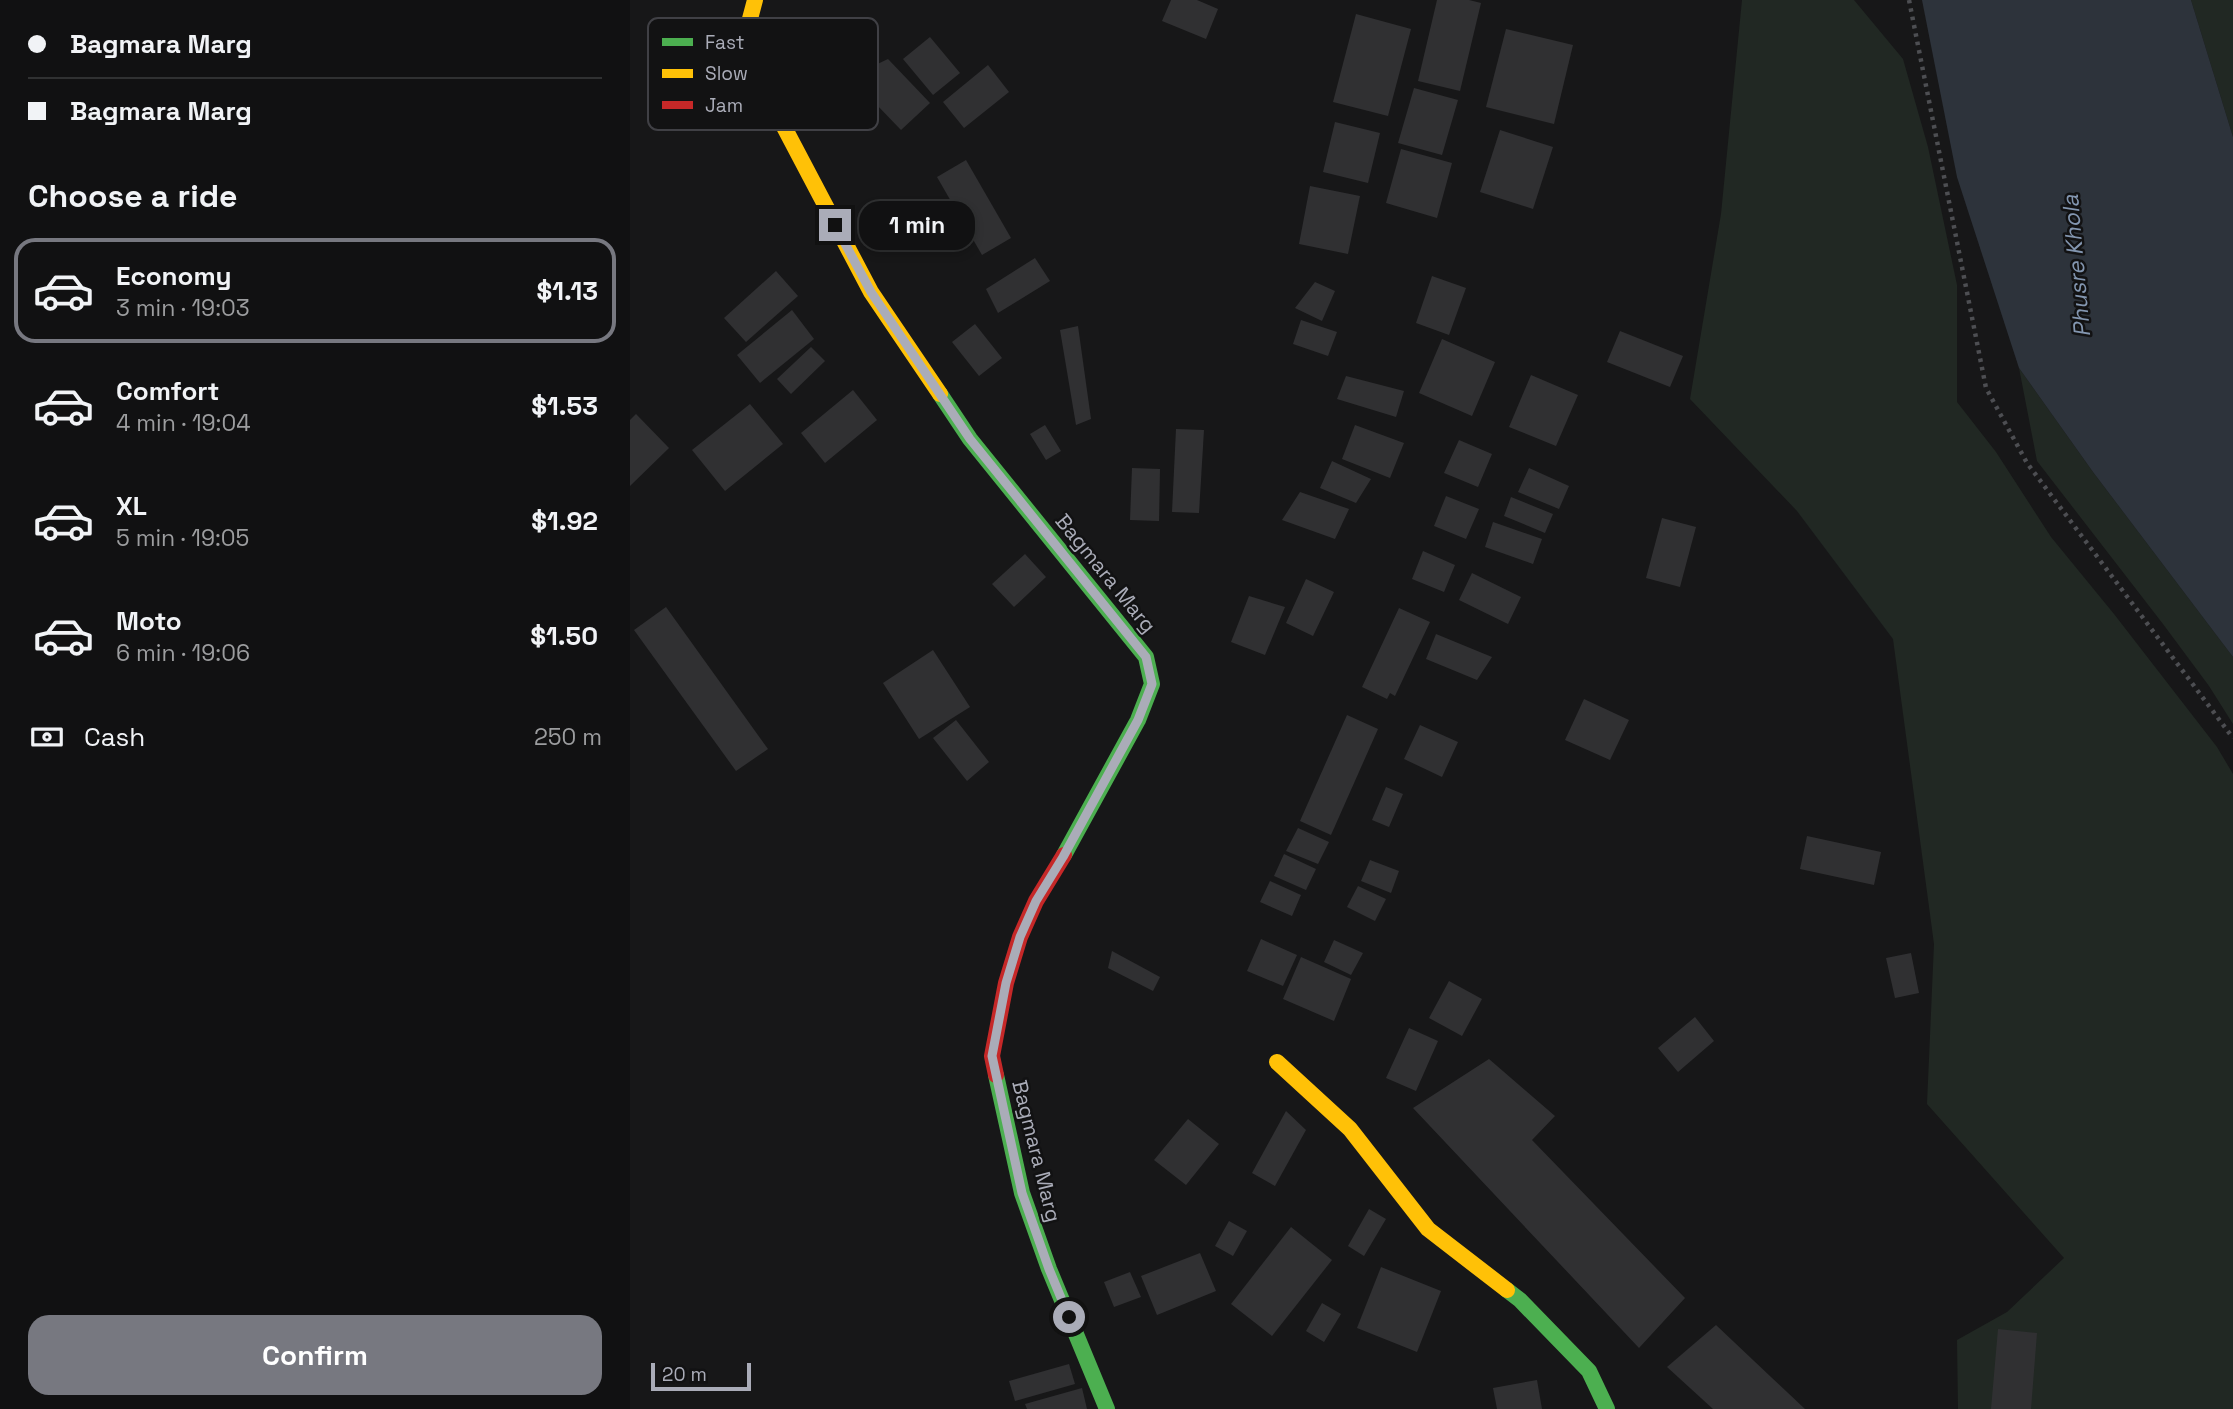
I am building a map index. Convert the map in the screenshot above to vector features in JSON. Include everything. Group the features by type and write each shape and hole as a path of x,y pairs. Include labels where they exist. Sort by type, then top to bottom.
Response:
{"main road":[{"name":"Bagmara Marg","path":"750,18 755,0"},
{"name":"Bagmara Marg","path":"786,130 871,292 970,439 1146,657 1152,684 1138,720 1036,901 1020,937 1006,983 992,1056 1022,1193 1049,1269 1107,1409"},
{"path":"1277,1062 1350,1129 1428,1229 1520,1300 1589,1371 1607,1409"}],"path":[{"path":"1909,0 1986,388 2027,463 2233,738"}],"shaded area":[{"path":"1742,0 1854,0 1903,59 1928,147 1957,285 1957,402 1996,452 2051,537 2217,747 2233,774 2233,1409 1958,1409 1957,1340 2007,1312 2064,1258 1927,1104 1934,944 1893,639 1797,511 1690,399 1721,214"},
{"path":"2191,0 2233,0 2233,137"},
{"path":"2019,368 2093,472 2233,657 2233,724 2209,686 2163,624 2037,461"}],"water":[{"name":"Phusre Khola","path":"1922,0 2191,0 2233,137 2233,657 2093,472 2019,368 1957,177"}],"building":[{"path":"1171,0 1197,0 1218,9 1206,39 1162,21"},
{"path":"1437,0 1469,0 1481,3 1460,91 1418,81"},
{"path":"1356,14 1411,29 1388,116 1333,102"},
{"path":"1506,29 1573,45 1554,124 1486,107"},
{"path":"930,37 960,73 933,95 903,59"},
{"path":"888,59 930,103 901,130 878,106 878,64"},
{"path":"988,65 1009,92 964,128 943,102"},
{"path":"1414,88 1458,100 1442,155 1398,143"},
{"path":"1335,122 1380,133 1368,183 1323,172"},
{"path":"1500,130 1553,147 1533,209 1480,192"},
{"path":"1401,149 1452,163 1437,218 1386,203"},
{"path":"966,160 1011,238 982,255 937,177"},
{"path":"1310,186 1360,196 1348,254 1299,244"},
{"path":"1035,258 1050,281 998,313 986,289"},
{"path":"776,271 798,296 746,342 724,318"},
{"path":"1432,276 1466,288 1449,335 1416,323"},
{"path":"1315,282 1335,291 1322,321 1295,308"},
{"path":"792,310 814,339 760,383 737,355"},
{"path":"1301,320 1337,332 1328,356 1293,344"},
{"path":"975,324 1002,358 979,376 952,342"},
{"path":"1078,326 1091,419 1076,425 1060,330"},
{"path":"1620,331 1683,356 1670,387 1607,362"},
{"path":"1442,339 1495,362 1472,416 1419,393"},
{"path":"811,347 825,361 791,394 777,379"},
{"path":"1531,375 1578,395 1556,446 1509,427"},
{"path":"1346,376 1404,391 1396,417 1337,399"},
{"path":"853,390 877,420 825,463 801,433"},
{"path":"750,404 783,444 725,491 692,450"},
{"path":"636,414 669,448 630,486 630,420"},
{"path":"1045,425 1061,451 1046,460 1030,434"},
{"path":"1355,425 1404,443 1390,478 1342,459"},
{"path":"1176,429 1204,430 1199,513 1172,512"},
{"path":"1459,440 1492,454 1478,487 1444,473"},
{"path":"1332,461 1371,479 1356,503 1320,488"},
{"path":"1132,468 1160,469 1159,521 1130,520"},
{"path":"1529,468 1569,486 1559,509 1518,492"},
{"path":"1300,492 1349,509 1335,539 1282,520"},
{"path":"1446,496 1479,509 1466,539 1434,526"},
{"path":"1511,497 1553,514 1545,533 1504,516"},
{"path":"1662,518 1696,527 1680,587 1646,578"},
{"path":"1493,522 1542,539 1533,564 1485,547"},
{"path":"1423,551 1455,565 1444,592 1412,579"},
{"path":"1025,554 1046,577 1014,607 992,584"},
{"path":"1472,573 1521,597 1508,624 1459,600"},
{"path":"1306,579 1334,592 1313,636 1286,623"},
{"path":"1249,596 1285,607 1265,655 1231,642"},
{"path":"666,607 768,749 736,771 634,630"},
{"path":"1399,608 1430,622 1395,696 1390,693 1387,699 1362,687"},
{"path":"1436,634 1492,657 1477,680 1426,659"},
{"path":"933,650 970,707 919,739 883,683"},
{"path":"1584,699 1629,720 1610,760 1565,740"},
{"path":"1347,715 1378,729 1331,835 1300,821"},
{"path":"956,720 989,762 967,781 933,738"},
{"path":"1420,725 1458,742 1442,777 1404,759"},
{"path":"1386,787 1403,794 1389,827 1372,820"},
{"path":"1298,828 1329,842 1318,864 1286,851"},
{"path":"1807,836 1881,852 1874,885 1800,869"},
{"path":"1284,854 1316,869 1306,890 1274,876"},
{"path":"1370,860 1399,871 1391,893 1361,881"},
{"path":"1270,881 1301,895 1292,916 1260,902"},
{"path":"1358,886 1386,899 1375,921 1347,907"},
{"path":"1261,939 1297,955 1283,986 1247,971"},
{"path":"1334,940 1363,953 1351,975 1324,962"},
{"path":"1112,951 1160,977 1153,991 1108,968"},
{"path":"1911,953 1919,993 1895,998 1886,958"},
{"path":"1301,957 1351,979 1334,1021 1283,999"},
{"path":"1449,981 1482,999 1462,1036 1429,1018"},
{"path":"1695,1017 1714,1041 1678,1072 1658,1048"},
{"path":"1409,1028 1438,1041 1416,1091 1386,1078"},
{"path":"1489,1059 1555,1116 1532,1140 1685,1298 1639,1348 1413,1108"},
{"path":"1286,1111 1306,1130 1275,1186 1252,1173"},
{"path":"1188,1119 1219,1144 1186,1185 1154,1160"},
{"path":"1369,1209 1386,1219 1364,1256 1348,1246"},
{"path":"1229,1221 1247,1231 1233,1256 1215,1246"},
{"path":"1291,1227 1332,1260 1272,1336 1231,1304"},
{"path":"1200,1253 1216,1291 1157,1315 1141,1276"},
{"path":"1381,1267 1441,1291 1417,1352 1357,1328"},
{"path":"1130,1272 1141,1297 1114,1307 1104,1282"},
{"path":"1322,1303 1341,1314 1324,1342 1306,1331"},
{"path":"1716,1325 1805,1409 1713,1409 1667,1367"},
{"path":"1998,1329 2037,1333 2031,1409 1991,1409"},
{"path":"1069,1364 1075,1384 1015,1401 1009,1381"},
{"path":"1537,1380 1542,1409 1497,1409 1493,1388"},
{"path":"1082,1388 1087,1409 1027,1409 1025,1404"}],"traffic: fast":[{"path":"940,394 970,439 1146,657 1152,684 1138,720 1064,855"},
{"path":"996,1075 1022,1193 1049,1269 1107,1409"},
{"path":"1507,1290 1589,1371 1607,1409"}],"traffic: slow":[{"path":"750,18 755,0"},
{"path":"786,130 871,292 940,394"},
{"path":"1277,1062 1350,1129 1428,1229 1507,1290"}],"traffic: jam":[{"path":"996,1075 992,1056 1006,983 1020,937 1036,901 1064,855"}],"route":[{"path":"835,225 871,292 970,439 1146,657 1152,684 1138,720 1036,901 1020,937 1006,983 992,1056 1022,1193 1069,1317"}]}
